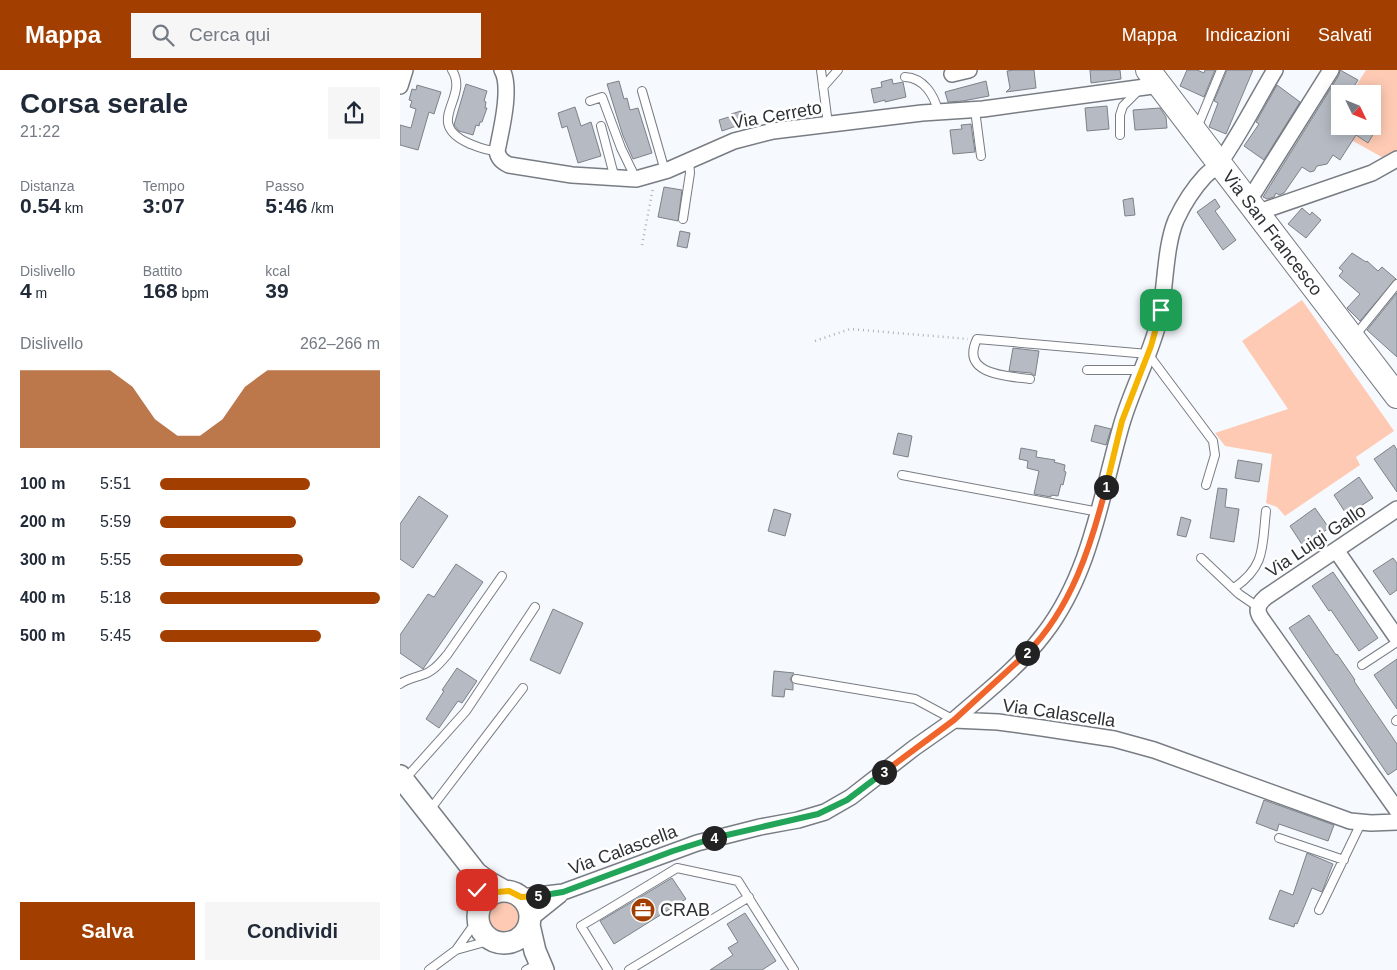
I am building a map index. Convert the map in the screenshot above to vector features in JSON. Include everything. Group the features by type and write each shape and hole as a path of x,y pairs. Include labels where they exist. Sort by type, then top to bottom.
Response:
{"main road":[{"name":"Via San Francesco","path":"1150,80 1196,132 1252,208 1353,338 1395,388"},
{"path":"402,778 427,813 476,873 488,882 513,894 529,909 529,922 535,951 533,969"},
{"path":"464,859 473,876 482,931 509,948 533,969"},
{"path":"479,913 490,895 513,894"},
{"path":"496,941 509,942 518,939 524,933 529,922"}],"street":[{"path":"400,86 405,70"},
{"path":"497,151 503,125 505,102 502,70"},
{"path":"952,74 969,70"},
{"path":"954,720 1013,668 1033,647 1050,627 1076,578 1099,512 1122,421 1148,354 1159,319 1171,238 1176,220 1196,186 1220,163 1275,70"},
{"path":"1252,208 1330,70"},
{"name":"Via Cerreto","path":"497,151 499,158 509,165 557,173 615,179 636,179 660,173 726,144 755,134 828,124 938,112 975,110 1150,80"},
{"path":"1252,208 1372,173 1397,159"},
{"name":"Via Luigi Gallo","path":"1258,606 1266,597 1397,509"},
{"path":"1336,550 1397,638"},
{"path":"1258,606 1261,618 1397,810"},
{"name":"Via Calascella","path":"513,894 563,892 696,843 825,812 851,797 923,741 954,720 1012,724 1127,742 1344,819 1362,823 1397,822"},
{"name":"Via Calascella","path":"529,922 563,892"}],"lane":[{"path":"452,70 458,85 450,109 448,125 450,130 457,137 482,149 497,151"},
{"path":"821,70 828,124"},
{"path":"823,87 838,70"},
{"path":"1196,132 1221,70"},
{"path":"905,77 915,78 927,88 933,96 938,112"},
{"path":"1120,135 1120,115 1123,106 1150,80"},
{"path":"642,91 660,173"},
{"path":"590,101 602,98 621,148 636,179"},
{"path":"975,110 981,156"},
{"path":"601,126 615,179"},
{"path":"683,219 690,173 689,160"},
{"path":"1353,338 1397,284"},
{"path":"1030,379 996,374 980,367 974,360 973,355 977,339 1148,354 1214,446 1216,454 1206,485"},
{"path":"1087,370 1141,370"},
{"path":"902,475 1099,512"},
{"path":"1234,588 1249,577 1259,562 1266,511"},
{"path":"1201,558 1245,599 1258,606"},
{"path":"400,684 428,673 437,666 502,576"},
{"path":"402,778 466,711 535,608"},
{"path":"1362,665 1397,642"},
{"path":"796,679 915,699 954,720"},
{"path":"427,813 523,688"},
{"path":"1319,910 1362,823"},
{"path":"1279,838 1344,860"},
{"path":"608,970 581,926 678,868 738,880 794,970"},
{"path":"629,970 749,897"},
{"path":"429,970 456,950 479,913"},
{"path":"456,950 496,941"}],"path":[{"path":"642,245 660,173"},
{"path":"815,341 850,329 977,339"}],"shaded area":[{"path":"1366,70 1397,70 1397,155 1387,160 1342,135 1381,135 1381,85 1357,85"},
{"path":"1302,300 1394,431 1356,457 1360,465 1285,516 1277,507 1266,503 1272,454 1225,446 1215,433 1288,409 1242,341"},
{"path":"504,898 511,899 517,904 522,910 522,924 517,930 511,935 504,936 497,935 491,930 486,924 485,917 486,910 491,904 497,899"}],"building":[{"path":"1034,70 1036,88 1006,92 1010,88 1007,71"},
{"path":"1090,70 1120,70 1121,79 1091,83"},
{"path":"1187,70 1197,70 1204,73 1205,70 1215,70 1204,97 1180,86"},
{"path":"1227,70 1253,70 1226,134 1209,127 1218,103 1214,101"},
{"path":"1340,70 1358,80 1355,85 1333,85"},
{"path":"892,79 893,84 903,82 906,97 874,103 871,89 882,87 881,82"},
{"path":"619,81 624,99 627,98 630,110 638,108 652,153 633,159 623,136 607,84"},
{"path":"986,81 989,96 948,102 945,92"},
{"path":"466,84 487,91 484,101 486,102 485,108 487,108 482,122 480,122 479,126 476,125 473,135 459,131 454,125"},
{"path":"417,85 441,92 434,114 429,112 418,150 400,145 400,125 411,128 416,109 410,107 412,101 409,100 412,89 416,90"},
{"path":"1277,85 1300,102 1264,160 1244,146 1259,124 1256,122"},
{"path":"1331,88 1331,135 1356,135 1340,160 1333,155 1327,164 1317,166 1314,171 1310,172 1302,167 1284,193 1279,195 1276,193 1274,197 1267,199 1263,197"},
{"path":"1107,106 1109,129 1087,131 1085,108"},
{"path":"575,107 581,126 591,122 601,156 578,163 567,126 562,128 558,113"},
{"path":"1160,108 1166,117 1167,128 1135,130 1133,110"},
{"path":"741,111 745,123 722,131 719,120"},
{"path":"971,124 975,152 953,154 950,130 962,129 961,125"},
{"path":"1356,135 1373,135 1368,143"},
{"path":"664,187 682,190 678,221 658,217"},
{"path":"1133,198 1135,215 1125,216 1123,200"},
{"path":"1215,199 1220,207 1215,211 1236,240 1223,250 1197,212"},
{"path":"1302,208 1310,215 1312,212 1321,220 1306,238 1288,224"},
{"path":"680,231 690,233 687,248 677,246"},
{"path":"1352,253 1367,261 1378,271 1382,267 1396,279 1360,321 1347,308 1360,294 1339,276 1343,271 1339,268"},
{"path":"1397,293 1397,357 1367,330"},
{"path":"1013,348 1039,351 1035,376 1031,373 1009,371"},
{"path":"1095,425 1111,429 1106,445 1091,441"},
{"path":"898,433 912,436 908,457 893,454"},
{"path":"1394,445 1397,450 1397,492 1374,459"},
{"path":"1021,448 1037,451 1036,457 1055,460 1054,462 1065,465 1064,471 1066,472 1058,496 1051,495 1051,497 1034,494 1039,471 1027,468 1028,461 1019,459"},
{"path":"1238,460 1262,464 1259,482 1235,478"},
{"path":"1359,477 1373,498 1347,515 1334,495"},
{"path":"1218,488 1227,489 1225,507 1239,509 1234,542 1210,538"},
{"path":"419,496 448,516 413,568 400,559 400,524"},
{"path":"1315,508 1329,528 1303,546 1290,526"},
{"path":"774,509 791,514 785,536 768,531"},
{"path":"1181,517 1191,520 1186,537 1177,535"},
{"path":"1393,558 1397,563 1397,590 1390,595 1373,571"},
{"path":"456,564 483,582 423,669 400,653 400,635 428,594 434,597"},
{"path":"1333,572 1378,638 1359,651 1312,586"},
{"path":"553,609 583,623 560,674 530,660"},
{"path":"1309,615 1397,744 1397,769 1388,775 1289,628"},
{"path":"1397,659 1397,709 1374,675"},
{"path":"457,668 477,681 462,703 458,701 439,728 426,719"},
{"path":"774,671 794,673 790,679 793,684 793,690 785,689 784,697 772,696"},
{"path":"1264,800 1334,825 1328,841 1279,824 1277,831 1256,823"},
{"path":"1307,853 1333,864 1322,892 1312,888 1294,927 1269,919 1280,890 1293,895"},
{"name":"CRAB","path":"672,878 686,899 614,944 600,921"},
{"name":"CRAB","path":"745,913 776,961 762,970 710,970 733,955 728,948 738,942 727,924"}],"place":[{"name":"CRAB","path":"643,910"}],"route":[{"path":"477,890 480,907 484,900 497,892 509,891 521,897 563,892 696,843 818,814 837,806 851,797 923,741 954,720 1004,676 1033,647 1054,620 1065,600 1084,559 1095,526 1122,421 1151,346 1161,310"}]}
